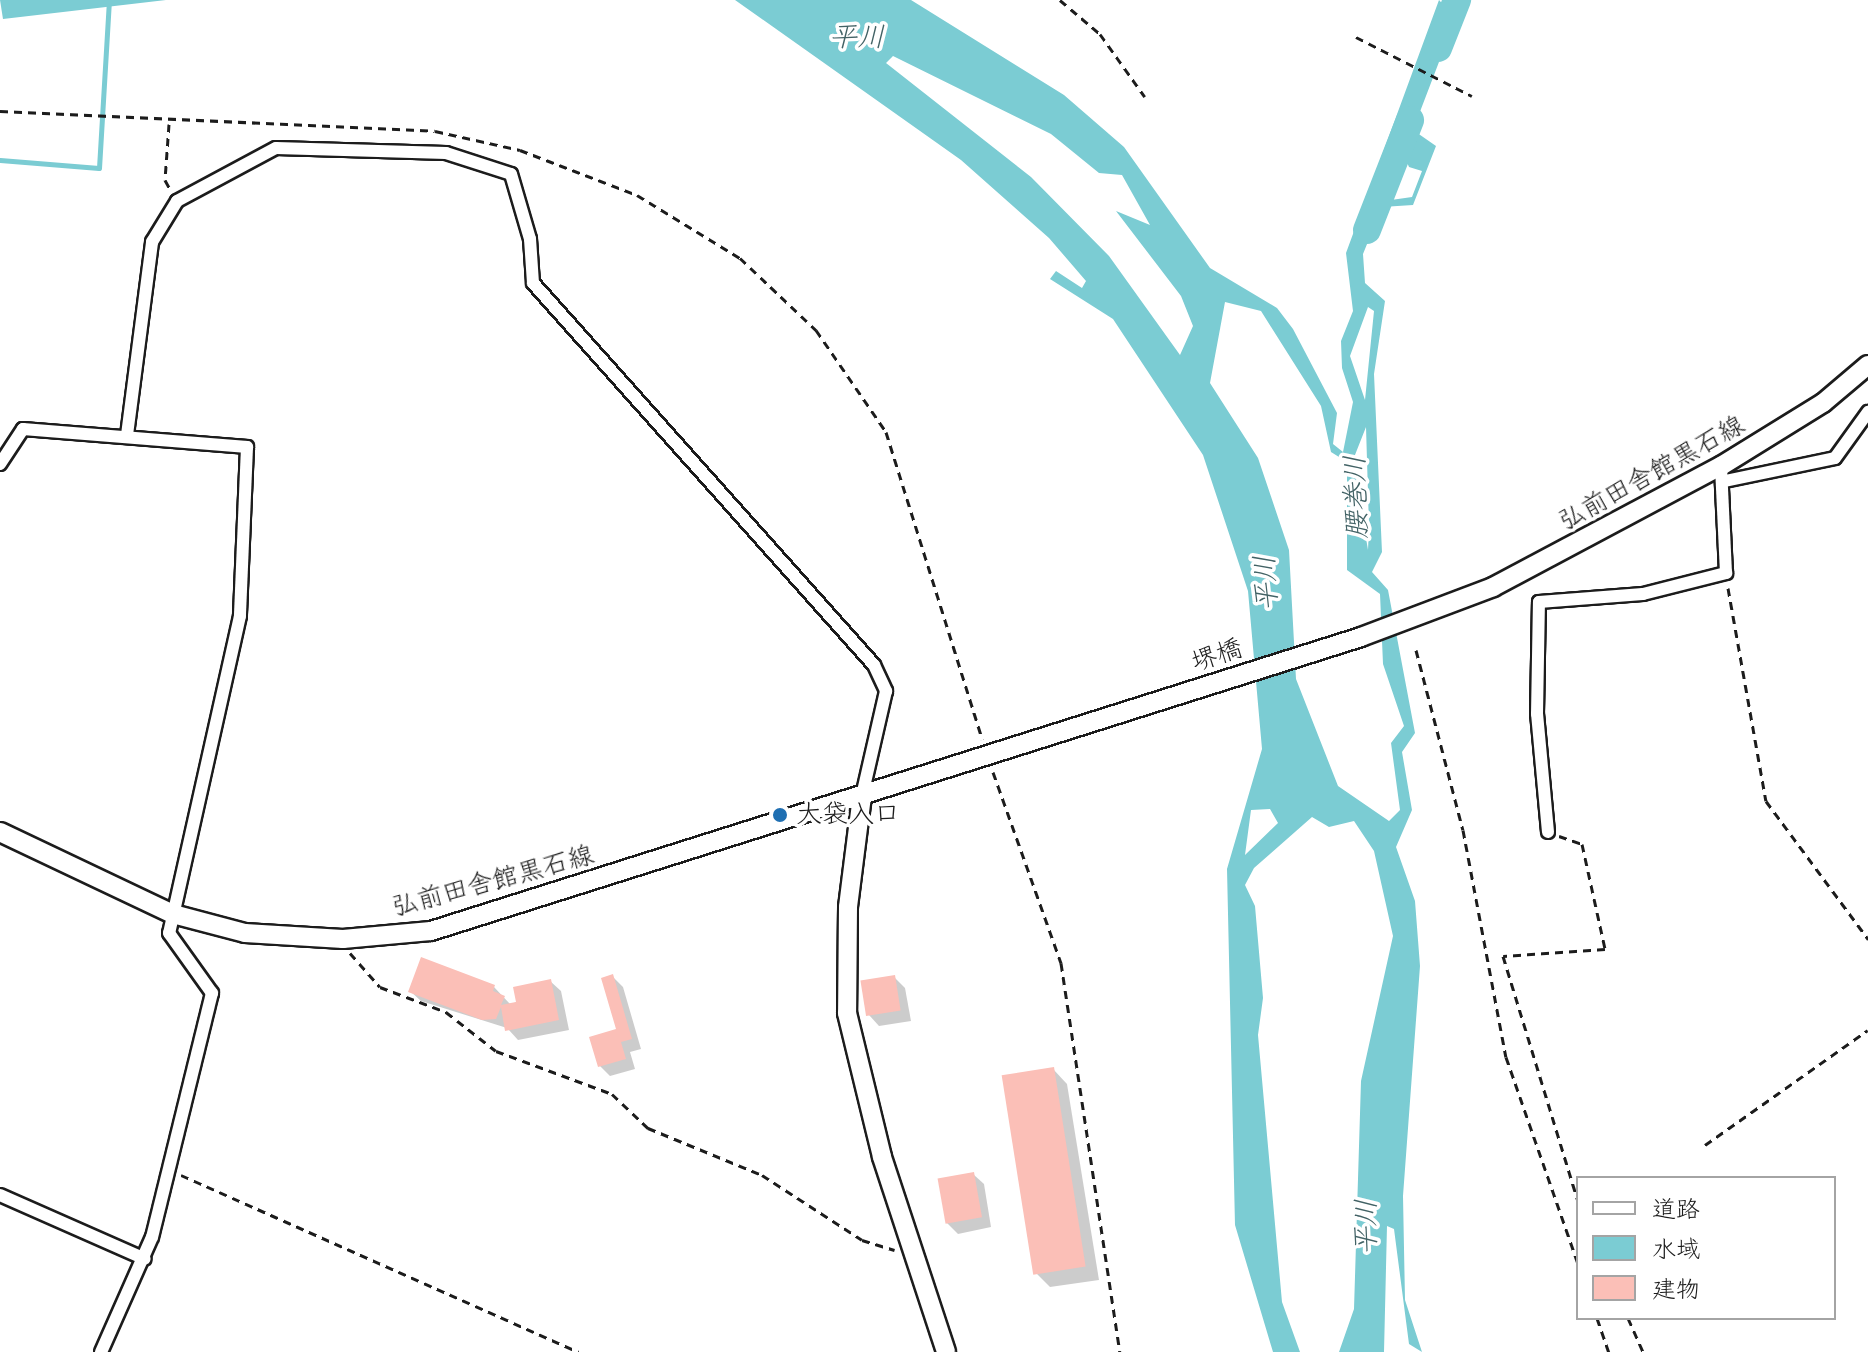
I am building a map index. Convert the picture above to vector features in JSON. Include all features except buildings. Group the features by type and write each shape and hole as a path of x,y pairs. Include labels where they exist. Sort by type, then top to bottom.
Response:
{"main road":[{"name":"弘前田舎館黒石線","path":"1447,604 1538,567 1723,474 1823,403 1868,365"},
{"name":"堺橋","path":"994,755 1447,604"},
{"name":"弘前田舎館黒石線","path":"0,832 173,914 245,933 343,939 419,933 492,915 994,755"},
{"path":"862,796 848,907 847,1013 946,1352"}],"street":[{"path":"127,435 152,242 177,201 276,148 446,153 511,174 530,239 533,283 874,665 886,691 862,796"},
{"path":"1548,832 1537,714 1539,602 1643,594 1726,573 1723,474 1835,458 1868,412"},
{"path":"0,464 23,429 247,447 240,616 173,914 170,944 212,993 145,1259 101,1352"},
{"path":"0,1195 145,1259"}],"path":[{"path":"1060,0 1100,34 1145,97"},
{"path":"1356,37 1472,96"},
{"path":"0,111 169,124 435,131 520,150 637,195 740,258 816,330 886,432 944,600 1061,963 1120,1352"},
{"path":"169,124 165,180 177,201"},
{"path":"1726,573 1766,801 1868,939"},
{"path":"1416,650 1454,789 1506,1057 1576,1258"},
{"path":"1548,832 1582,844 1605,949 1503,956 1576,1195"},
{"path":"343,939 365,977 446,1012 496,1051 612,1094 648,1128 762,1175 862,1240 915,1251"},
{"path":"1705,1145 1868,1030"},
{"path":"167,1169 578,1352"},
{"path":"1598,1320 1609,1352"},
{"path":"1629,1320 1643,1352"}],"water":[{"path":"0,0 166,0 3,19"},
{"name":"平川","path":"735,0 911,0 1064,95 1124,147 1210,268 1277,308 1293,329 1337,413 1333,444 1343,452 1353,402 1342,368 1341,341 1353,311 1346,253 1439,0 1462,25 1447,41 1413,130 1436,146 1413,205 1382,207 1363,254 1365,283 1385,301 1374,374 1382,552 1372,572 1388,590 1415,733 1402,752 1412,810 1396,847 1415,901 1420,966 1403,1196 1405,1300 1422,1352 1409,1344 1394,1229 1387,1226 1384,1352 1339,1352 1354,1309 1361,1081 1393,936 1374,851 1354,821 1329,827 1312,817 1254,868 1245,885 1255,906 1263,998 1258,1035 1282,1302 1300,1352 1273,1352 1235,1225 1227,869 1262,749 1248,591 1203,455 1113,319 1050,279 1056,271 1082,288 1086,281 1049,238 961,160","holes":["893,56 1051,134 1099,173 1122,175 1150,225 1116,211 1181,296 1193,326 1180,355 1109,256 1031,177 886,63","1403,153 1409,167 1422,171 1412,197 1384,201 1379,189 1390,157","1225,302 1261,311 1321,406 1331,452 1347,462 1347,570 1380,594 1383,664 1404,726 1391,743 1400,810 1389,821 1338,786 1296,679 1289,550 1258,458 1210,383","1368,307 1374,311 1365,400 1350,356","1366,427 1368,550 1353,460","1270,809 1278,823 1245,855 1251,810"]}],"waterway":[{"path":"0,160 99,168 109,0"},
{"name":"腰巻川","path":"1438,48 1457,0"},
{"name":"腰巻川","path":"1367,230 1410,120"}],"place":[{"name":"大袋入口","path":"780,815"}]}
